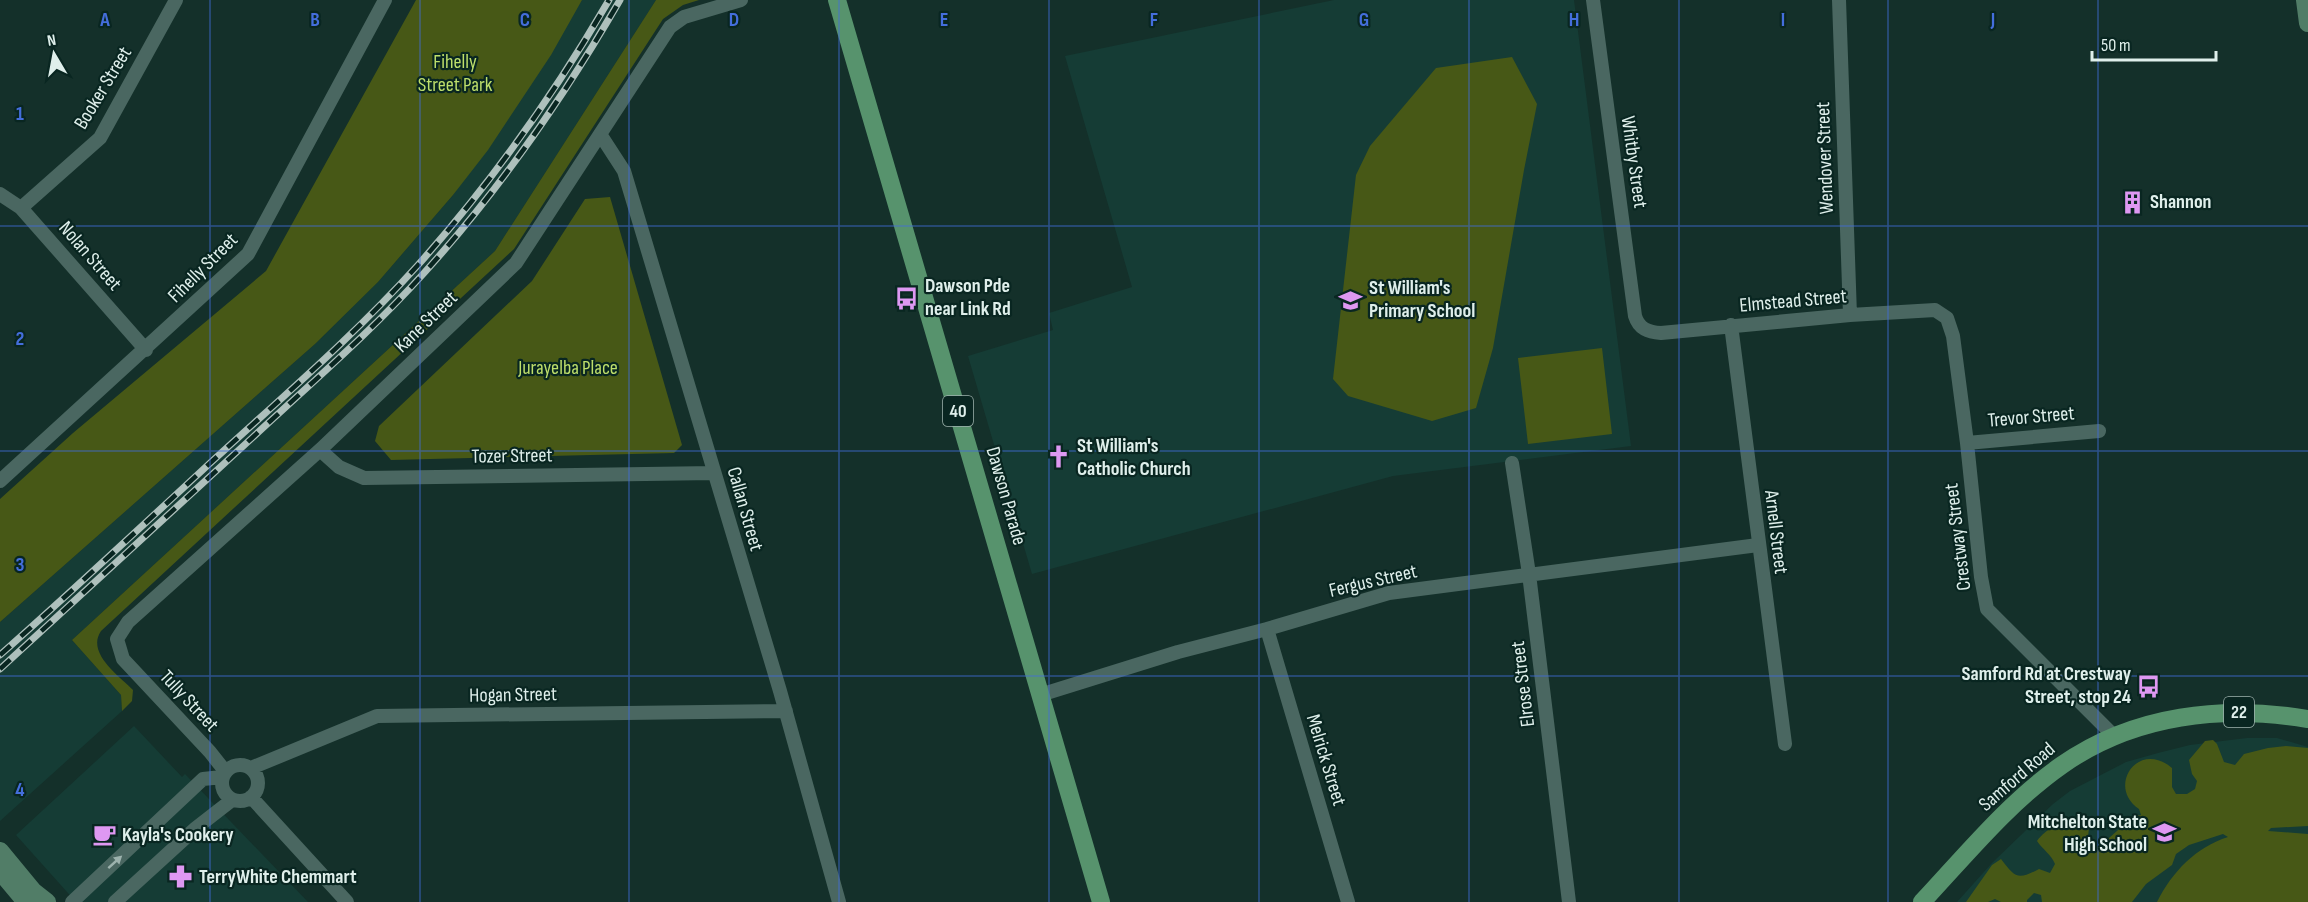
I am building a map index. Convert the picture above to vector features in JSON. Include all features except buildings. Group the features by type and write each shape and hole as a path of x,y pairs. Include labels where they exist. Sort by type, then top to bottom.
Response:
{"main road":[{"name":"Dawson Parade","path":"837,0 1101,902"},
{"name":"Samford Road","path":"1922,902 1998,821 2034,787 2063,764 2115,736 2169,719 2211,713 2252,712 2308,719"}],"street":[{"name":"Booker Street","path":"21,208 100,138 176,0"},
{"name":"Fihelly Street","path":"0,481 146,350 248,254 385,0"},
{"name":"Kane Street","path":"123,658 117,639 128,622 320,450 516,263 670,27 684,17 741,0"},
{"name":"Whitby Street","path":"1593,0 1635,316 1641,328"},
{"name":"Wendover Street","path":"1839,0 1850,315"},
{"path":"2305,0 2308,23"},
{"name":"Callan Street","path":"600,134 624,171 786,711 839,902"},
{"name":"Nolan Street","path":"0,194 21,208 146,350"},
{"name":"Elmstead Street","path":"1641,328 1649,332 1661,333 1850,315 1935,310 1947,318"},
{"name":"Crestway Street","path":"1947,318 1953,336 1981,577 1987,609 2115,736"},
{"name":"Arnell Street","path":"1731,325 1785,744"},
{"name":"Trevor Street","path":"1967,443 2099,431"},
{"name":"Tozer Street","path":"320,450 339,467 364,478 714,472"},
{"name":"Elrose Street","path":"1512,463 1529,574 1569,902"},
{"name":"Fergus Street","path":"1041,695 1179,652 1389,593 1758,545"},
{"name":"Melrick Street","path":"1267,629 1348,902"},
{"name":"Tully Street","path":"123,658 210,752 224,774"},
{"name":"Hogan Street","path":"251,768 377,716 786,711"},
{"path":"72,902 203,779 224,774 235,765 240,764 251,768 258,783 251,797 242,801 232,800 227,796 222,787 224,774"},
{"path":"251,797 347,902"},
{"path":"116,902 196,828 232,800"},
{"path":"0,851 8,882 26,902"},
{"path":"8,882 47,902"}],"shaded area":[{"path":"582,0 656,0 495,251 72,640 121,695 122,711 0,821 0,622 315,344 378,282 453,195"},
{"name":"St William's Primary School","path":"1334,0 1574,0 1631,446 1393,476 1032,574 968,356 1053,330 1049,313 1132,287 1065,56"},
{"path":"134,726 182,777 185,774 308,902 76,902 16,835"},
{"name":"Mitchelton State High School","path":"2247,738 2277,738 2308,747 2308,902 1957,902 1992,863 2053,804 2070,791 2126,762 2190,745"}],"green space":[{"name":"Fihelly Street Park","path":"416,0 582,0 551,55 488,150 453,195 378,282 315,344 0,622 0,499 73,433 266,271"},
{"path":"656,0 699,0 683,5 663,19 514,249 101,631 97,639 101,656 106,664 133,690 132,701 122,711 121,695 72,640 495,251"},
{"path":"1512,57 1537,104 1493,348 1476,408 1432,421 1348,396 1333,379 1356,175 1370,146 1436,68"},
{"name":"Jurayelba Place","path":"610,197 682,445 674,453 391,460 375,441 379,426 532,281 585,199"},
{"path":"1602,348 1612,434 1528,444 1518,358"},
{"name":"Mitchelton State High School","path":"2213,740 2224,762 2235,765 2244,754 2268,748 2286,746 2308,748 2308,826 2271,828 2268,831 2308,834 2308,902 2157,902 2170,881 2186,862 2216,841 2228,837 2223,834 2189,845 2176,854 2172,865 2146,884 2132,902 2042,902 2041,895 2034,893 2027,902 2001,902 1995,899 1988,902 1966,902 1992,865 2001,859 2017,875 2026,875 2039,869 2050,873 2055,864 2037,841 2061,822 2083,817 2090,819 2087,846 2090,852 2116,831 2127,818 2141,815 2125,789 2130,769 2138,762 2148,759 2159,761 2172,768 2172,787 2176,794 2187,794 2195,789 2197,781 2192,774 2189,760 2205,741"}],"railway":[{"path":"0,655 315,368 393,292 445,234 496,170 544,104 609,0"},
{"path":"0,669 340,357 424,273 479,209 530,141 620,0"}],"place":[{"name":"Shannon","path":"2132,202"},
{"name":"Dawson Pde near Link Rd","path":"907,298"},
{"name":"St William's Primary School","path":"1351,300"},
{"name":"St William's Catholic Church","path":"1059,457"},
{"name":"Samford Rd at Crestway Street, stop 24","path":"2149,686"},
{"name":"Mitchelton State High School","path":"2165,833"},
{"name":"Kayla's Cookery","path":"104,835"},
{"name":"TerryWhite Chemmart","path":"181,877"}]}
